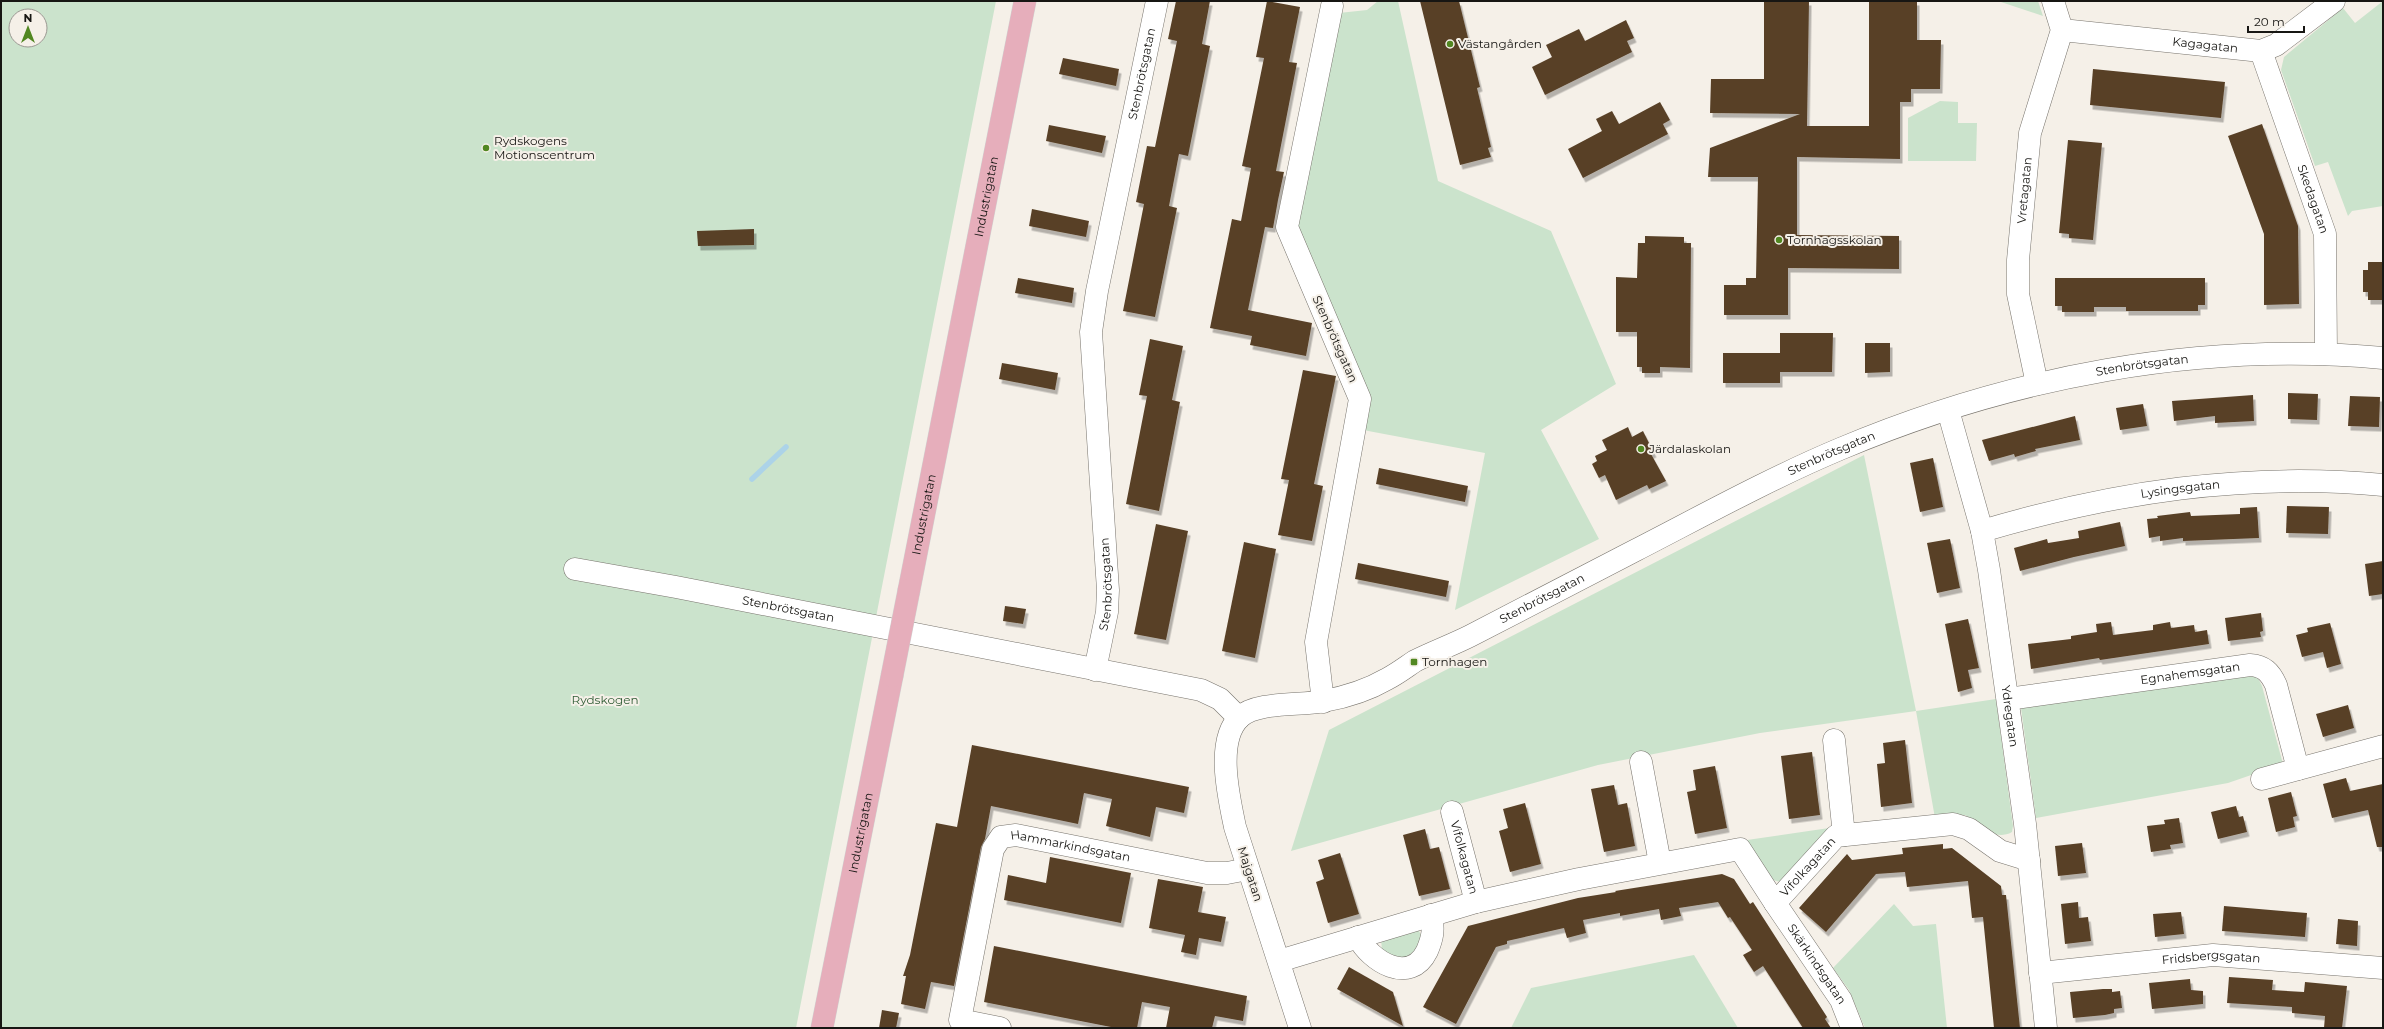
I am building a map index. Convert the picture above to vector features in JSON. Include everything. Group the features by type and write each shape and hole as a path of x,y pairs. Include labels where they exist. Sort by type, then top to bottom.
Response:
{"main road":[{"name":"Industrigatan","path":"822,1028 1024,1"}],"street":[{"name":"Stenbrötsgatan","path":"1095,670 1107,612 1108,590 1091,332 1097,291 1157,1"},
{"path":"2053,1 2062,30"},
{"path":"2261,51 2276,45 2334,1"},
{"name":"Stenbrötsgatan","path":"1323,702 1316,642 1360,399 1287,227 1332,6"},
{"name":"Kagagatan","path":"2062,30 2261,51"},
{"name":"Vretagatan","path":"2037,384 2019,300 2018,260 2030,133 2062,30"},
{"name":"Skedagatan","path":"2261,51 2325,234 2326,354"},
{"name":"Stenbrötsgatan","path":"575,569 676,587 1208,692 1220,699 1239,718 1250,711 1261,708 1323,702 1345,696 1388,679 1414,662 1470,636 1819,458 1905,423 2037,384 2103,370 2168,361 2247,355 2326,354 2383,358"},
{"name":"Ydregatan","path":"1948,410 1982,531 2008,699 2029,860 2046,1028"},
{"name":"Lysingsgatan","path":"1982,531 2044,513 2094,501 2195,486 2297,481 2383,485"},
{"name":"Egnahemsgatan","path":"2008,699 2250,665 2260,666 2272,676 2276,685 2298,769"},
{"name":"Majgatan","path":"1239,718 1228,739 1227,777 1231,808 1248,869 1300,1028"},
{"name":"Vifolkagatan","path":"1834,740 1844,835"},
{"path":"2262,779 2383,746"},
{"path":"1642,762 1660,863"},
{"name":"Vifolkagatan","path":"1452,812 1476,902"},
{"name":"Vifolkagatan","path":"1279,961 1476,902 1579,879 1740,849 1775,903 1836,836 1953,824 1969,829 2000,851 2029,860"},
{"name":"Hammarkindsgatan","path":"1000,1028 960,1020 994,849 1001,836 1016,835 1207,873 1227,873 1248,869"},
{"name":"Skärkindsgatan","path":"1775,903 1841,1000 1852,1028"},
{"path":"1358,937 1367,952 1392,966 1401,969 1412,968 1423,958 1433,938 1434,929 1431,915"},
{"name":"Fridsbergsgatan","path":"2040,973 2213,955 2383,968"}],"green space":[{"name":"Rydskogen","path":"1,1 996,1 796,1028 1,1028"},
{"path":"1378,1 1398,1 1438,181 1551,231 1616,384 1541,430 1599,539 1455,610 1485,453 1363,430 1295,230 1339,13 1367,10"},
{"path":"1998,1 2038,1 2043,16"},
{"path":"2383,1 2383,206 2352,211 2348,216 2328,162 2315,166 2281,70 2284,57 2343,8 2355,23"},
{"path":"1940,101 1958,102 1958,123 1977,123 1976,161 1908,161 1908,118"},
{"path":"1864,455 1916,711 1760,733 1598,765 1291,851 1329,730"},
{"path":"2251,675 2258,678 2262,686 2283,764 2228,783 2036,818 2021,708"},
{"path":"1996,699 2013,826 2012,832 2005,835 1993,834 1965,815 1935,818 1916,711"},
{"path":"1836,827 1780,882 1773,880 1747,840"},
{"path":"1894,904 1913,926 1936,924 1947,1028 1865,1028 1849,990 1833,968"},
{"path":"1418,929 1422,937 1412,956 1401,960 1382,950 1381,939"},
{"path":"1694,955 1738,1028 1511,1028 1531,988"}],"building":[{"path":"1176,1 1210,1 1202,44 1210,46 1188,156 1179,154 1169,206 1177,208 1155,317 1123,311 1144,204 1136,202 1147,146 1155,147 1177,41 1168,39"},
{"path":"1267,1 1300,7 1289,62 1297,63 1276,171 1284,172 1273,228 1265,227 1248,310 1312,323 1306,356 1250,345 1252,336 1210,328 1232,219 1241,221 1251,168 1242,166 1264,58 1256,57"},
{"name":"Västangården","path":"1420,1 1459,1 1480,87 1477,88 1491,147 1488,148 1491,157 1460,165"},
{"path":"1764,1 1809,1 1807,126 1869,126 1869,1 1917,1 1917,40 1941,40 1940,89 1911,89 1911,102 1900,102 1900,159 1797,157 1797,235 1899,236 1899,269 1788,268 1788,315 1724,315 1724,285 1746,285 1746,278 1756,278 1758,177 1708,177 1710,148 1800,114 1710,113 1711,79 1764,79"},
{"path":"1626,20 1634,38 1627,41 1632,52 1545,95 1532,67 1552,57 1546,45 1579,29 1585,41"},
{"path":"1063,58 1119,69 1116,86 1059,74"},
{"path":"2093,69 2225,82 2221,118 2090,105"},
{"path":"1660,102 1670,120 1663,124 1668,134 1583,178 1568,149 1602,131 1596,119 1612,111 1619,124"},
{"path":"2262,124 2298,226 2299,304 2264,305 2264,234 2228,136"},
{"path":"1049,125 1106,136 1102,153 1046,141"},
{"path":"2068,140 2102,143 2093,240 2069,238 2069,234 2059,233"},
{"path":"1032,209 1089,221 1086,237 1029,226"},
{"path":"754,229 754,245 698,246 697,231"},
{"path":"1645,236 1684,237 1684,243 1691,243 1690,368 1660,367 1660,373 1642,373 1642,367 1637,367 1637,332 1616,332 1616,277 1637,278 1638,243 1645,243"},
{"path":"2368,262 2383,262 2383,300 2368,300 2368,292 2363,292 2363,270 2368,270"},
{"path":"1018,278 1074,288 1072,303 1015,293"},
{"path":"2055,278 2205,278 2205,305 2198,305 2198,311 2126,311 2126,307 2094,307 2094,312 2062,312 2062,306 2055,306"},
{"path":"1780,333 1833,333 1832,372 1780,372 1780,383 1723,383 1723,353 1780,353"},
{"path":"1150,339 1183,346 1172,400 1180,402 1159,511 1126,504 1147,396 1139,395"},
{"path":"1865,343 1890,343 1890,372 1865,373"},
{"path":"1002,363 1058,373 1055,390 999,379"},
{"path":"1303,370 1336,376 1314,484 1323,486 1312,541 1278,535 1289,480 1281,479"},
{"path":"2288,393 2318,394 2317,420 2288,419"},
{"path":"2253,395 2254,421 2215,423 2215,416 2174,421 2172,401"},
{"path":"2350,396 2380,397 2379,427 2348,426"},
{"path":"2143,404 2147,426 2120,430 2116,408"},
{"path":"2075,416 2080,440 2035,449 2036,451 2015,457 2014,454 1989,461 1982,440"},
{"path":"1628,427 1632,437 1643,431 1654,453 1651,454 1666,481 1649,489 1647,485 1616,500 1605,475 1599,478 1592,464 1597,461 1595,456 1607,450 1602,440"},
{"path":"1933,458 1943,507 1920,512 1910,463"},
{"path":"1379,468 1468,486 1465,502 1376,484"},
{"path":"2287,506 2329,507 2328,534 2286,533"},
{"path":"2257,507 2259,538 2183,541 2183,538 2160,541 2160,536 2149,538 2147,519 2158,518 2157,516 2190,512 2191,516 2240,514 2240,508"},
{"path":"2120,522 2125,546 2020,571 2014,548 2047,539 2048,543 2079,538 2078,531"},
{"path":"1156,524 1188,531 1166,640 1134,634"},
{"path":"1950,539 1960,588 1937,593 1927,543"},
{"path":"1244,542 1276,549 1255,658 1222,651"},
{"path":"2383,561 2383,594 2369,596 2365,564"},
{"path":"1358,563 1449,581 1446,597 1355,579"},
{"path":"1005,606 1026,609 1023,624 1003,621"},
{"path":"2261,613 2263,631 2260,632 2261,637 2228,641 2225,618"},
{"path":"1968,619 1979,668 1968,670 1972,688 1958,692 1945,624"},
{"path":"2111,622 2113,635 2153,630 2153,625 2170,622 2171,628 2194,625 2195,632 2207,630 2209,644 2100,660 2099,658 2031,669 2028,644 2071,639 2071,636 2097,632 2096,624"},
{"path":"2330,623 2341,664 2327,668 2323,652 2302,657 2296,635 2308,632 2307,628"},
{"path":"2348,705 2354,728 2323,737 2316,714"},
{"path":"1905,740 1912,803 1881,807 1877,764 1885,763 1883,743"},
{"path":"972,745 1189,787 1184,813 1156,807 1150,837 1106,826 1112,799 1084,793 1078,824 991,806 985,839 981,847 954,986 931,982 925,1009 901,1004 906,976 903,976 910,955 936,823 957,827"},
{"path":"1812,752 1820,815 1789,819 1781,756"},
{"path":"1715,766 1727,828 1695,834 1687,792 1696,790 1693,770"},
{"path":"2346,778 2350,791 2383,784 2383,847 2377,847 2368,810 2332,818 2323,784"},
{"path":"1614,785 1618,805 1627,803 1635,846 1604,852 1591,789"},
{"path":"2291,792 2297,816 2293,817 2295,827 2276,832 2268,798"},
{"path":"1525,803 1541,864 1510,872 1499,831 1508,828 1503,809"},
{"path":"2236,806 2239,817 2243,816 2247,832 2218,839 2211,812"},
{"path":"2179,818 2183,843 2170,845 2171,849 2151,852 2147,826 2165,824 2164,820"},
{"path":"1425,829 1430,849 1439,847 1450,889 1419,896 1403,835"},
{"path":"2082,843 2086,873 2058,876 2055,846"},
{"path":"1943,844 1943,849 1952,848 2001,886 2002,895 2006,895 2020,1028 1994,1028 1983,917 1972,918 1968,881 1907,887 1905,872 1876,874 1826,932 1799,908 1847,854 1852,860 1903,854 1902,848"},
{"path":"1340,853 1359,914 1328,923 1316,882 1324,879 1318,860"},
{"path":"1050,857 1131,873 1121,923 1004,900 1008,875 1046,883"},
{"path":"1722,874 1734,879 1750,904 1753,902 1827,1017 1825,1019 1831,1028 1803,1028 1763,966 1754,972 1743,955 1752,950 1718,902 1679,908 1681,916 1661,920 1659,909 1620,916 1620,913 1583,920 1586,933 1567,938 1564,928 1507,941 1507,944 1496,947 1456,1024 1423,1007 1468,926 1578,898"},
{"path":"1158,879 1203,887 1198,912 1226,917 1221,942 1199,938 1196,955 1181,952 1185,935 1149,928"},
{"path":"2078,902 2079,918 2088,917 2091,941 2065,944 2061,904"},
{"path":"2224,906 2307,913 2305,937 2222,931"},
{"path":"2181,912 2184,934 2155,937 2153,914"},
{"path":"2338,919 2358,921 2357,946 2336,944"},
{"path":"994,946 1247,996 1243,1021 1215,1016 1212,1028 1166,1028 1170,1007 1142,1002 1137,1028 1116,1028 984,1002"},
{"path":"1349,967 1393,992 1403,1026 1337,989"},
{"path":"2229,977 2273,980 2272,990 2304,992 2305,982 2347,986 2342,1028 2324,1028 2325,1016 2292,1013 2292,1007 2227,1003"},
{"path":"2190,979 2191,990 2203,991 2203,1004 2152,1009 2149,983"},
{"path":"2112,989 2112,992 2120,991 2122,1008 2114,1009 2114,1013 2105,1015 2073,1018 2070,992"},
{"path":"882,1010 899,1013 896,1028 879,1028"}],"waterway":[{"path":"752,479 786,447"}],"place":[{"name":"Västangården","path":"1450,44"},
{"name":"Rydskogens Motionscentrum","path":"486,148"},
{"name":"Tornhagsskolan","path":"1779,240"},
{"name":"Järdalaskolan","path":"1641,449"},
{"name":"Tornhagen","path":"1414,662"}]}
